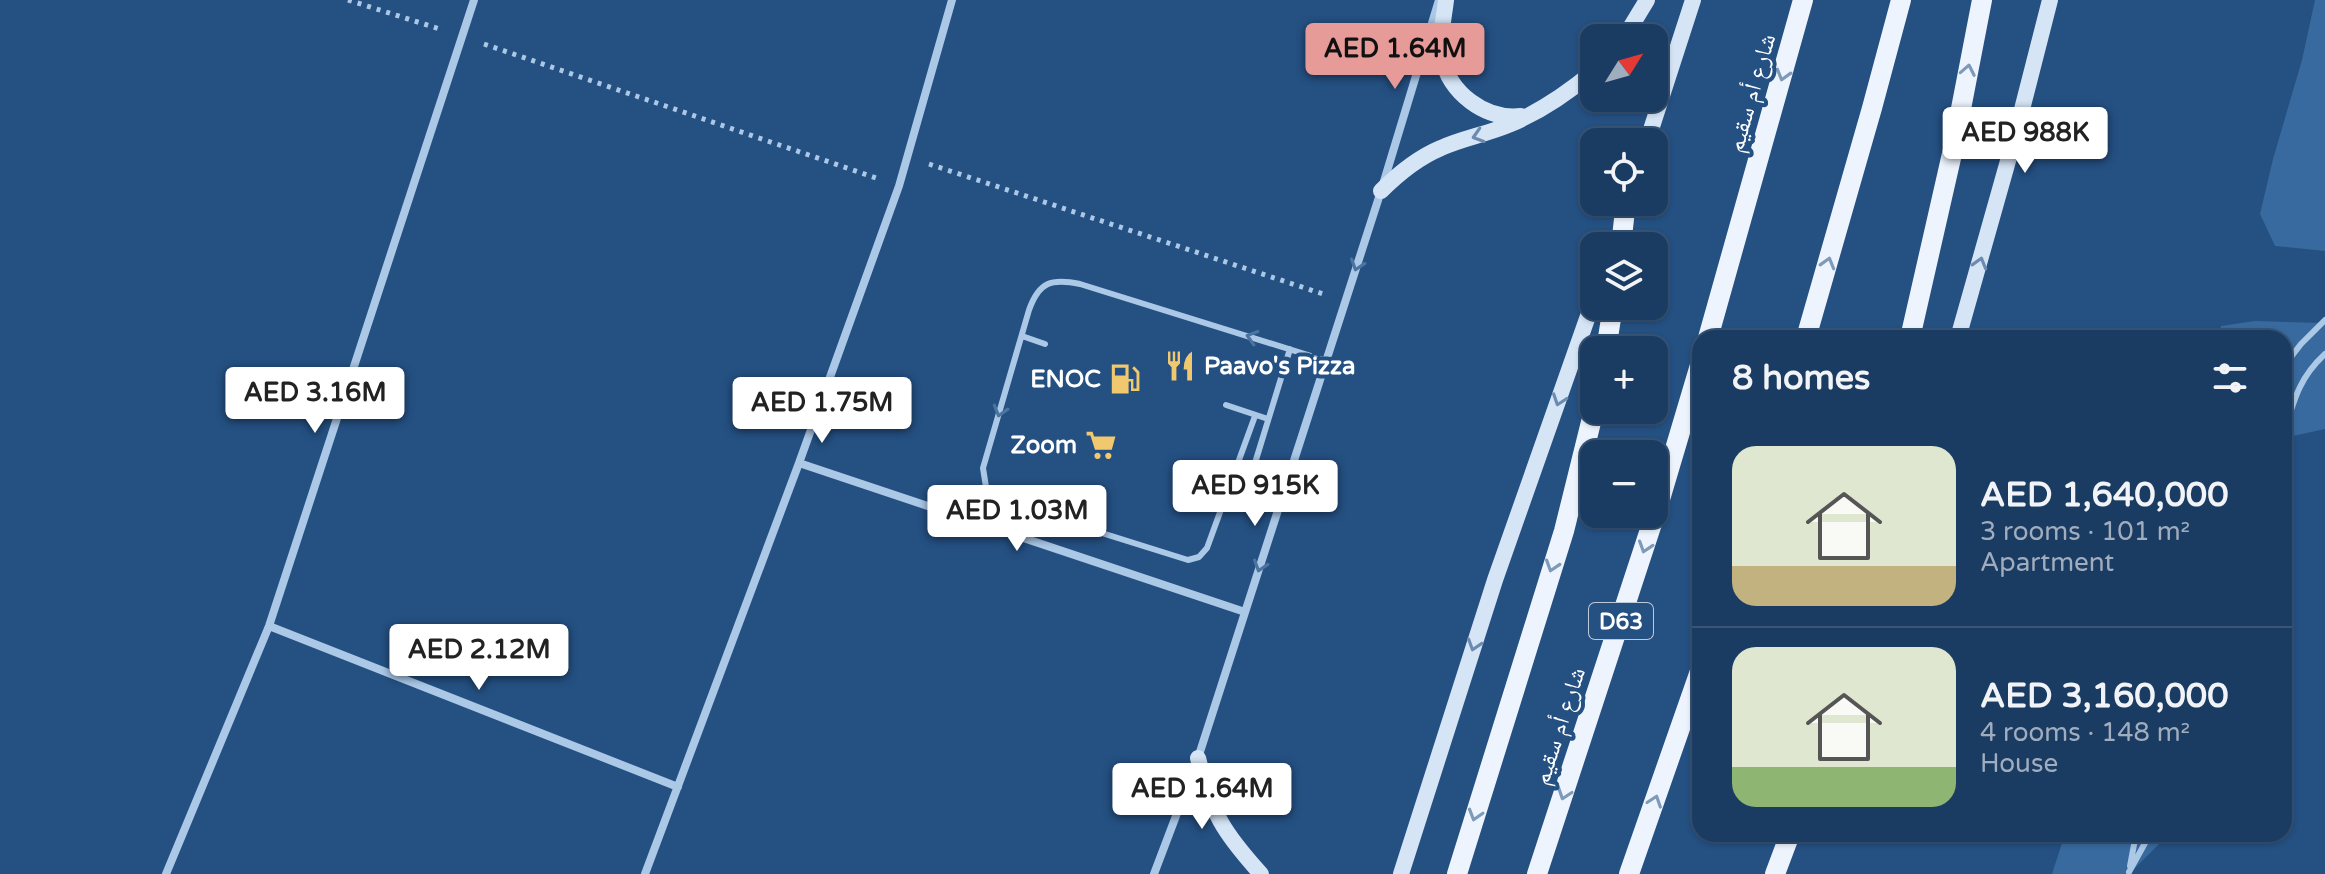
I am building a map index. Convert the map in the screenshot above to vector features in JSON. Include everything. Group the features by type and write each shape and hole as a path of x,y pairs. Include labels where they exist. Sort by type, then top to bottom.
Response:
{"main road":[{"path":"1446,0 1442,59 1457,88 1468,100 1498,115 1531,115"},
{"path":"1632,24 1647,0"},
{"path":"1652,128 1693,0"},
{"name":"شارع أم سقيم","path":"1710,330 1803,0"},
{"path":"1808,330 1901,0"},
{"path":"1912,330 1954,145 1982,0"},
{"path":"1960,330 2050,0"},
{"path":"1381,191 1420,158 1531,115 1580,83"},
{"path":"1401,874 1495,580 1587,320"},
{"name":"شارع أم سقيم","path":"1537,874 1692,392"},
{"path":"1457,874 1564,531 1591,424"},
{"path":"1629,874 1692,694"},
{"path":"1198,758 1212,807 1222,828 1261,874"},
{"path":"1775,874 1787,842"}],"street":[{"path":"166,874 269,626 474,0"},
{"path":"645,874 899,186 952,0"},
{"path":"1154,874 1198,758 1346,302 1439,0"},
{"path":"799,463 1245,612"},
{"path":"269,626 678,787"}],"lane":[{"path":"1255,416 1207,548 1199,557 1188,560 1003,502 986,487 983,468 1022,336 1035,294 1047,283 1063,280 1327,361"},
{"path":"2292,356 2325,320"},
{"path":"1022,336 1045,344"},
{"path":"1282,498 1256,474 1255,463 1290,349"},
{"path":"2292,408 2299,386 2310,368 2325,354"},
{"path":"1226,405 1268,419"},
{"path":"2129,873 2135,842"},
{"path":"2129,873 2146,842"}],"path":[{"path":"348,0 463,36 899,186"},
{"path":"909,157 1346,302"}],"shaded area":[{"path":"2315,0 2325,0 2325,251 2275,246 2260,214"},
{"path":"2255,321 2325,323 2325,429 2292,436 2292,330 2220,330 2221,326"},
{"path":"2062,842 2161,842 2129,874 2052,874"}],"place":[{"name":"Paavo's Pizza","path":"1180,366"},
{"name":"ENOC","path":"1125,379"},
{"name":"Zoom","path":"1101,445"}]}
